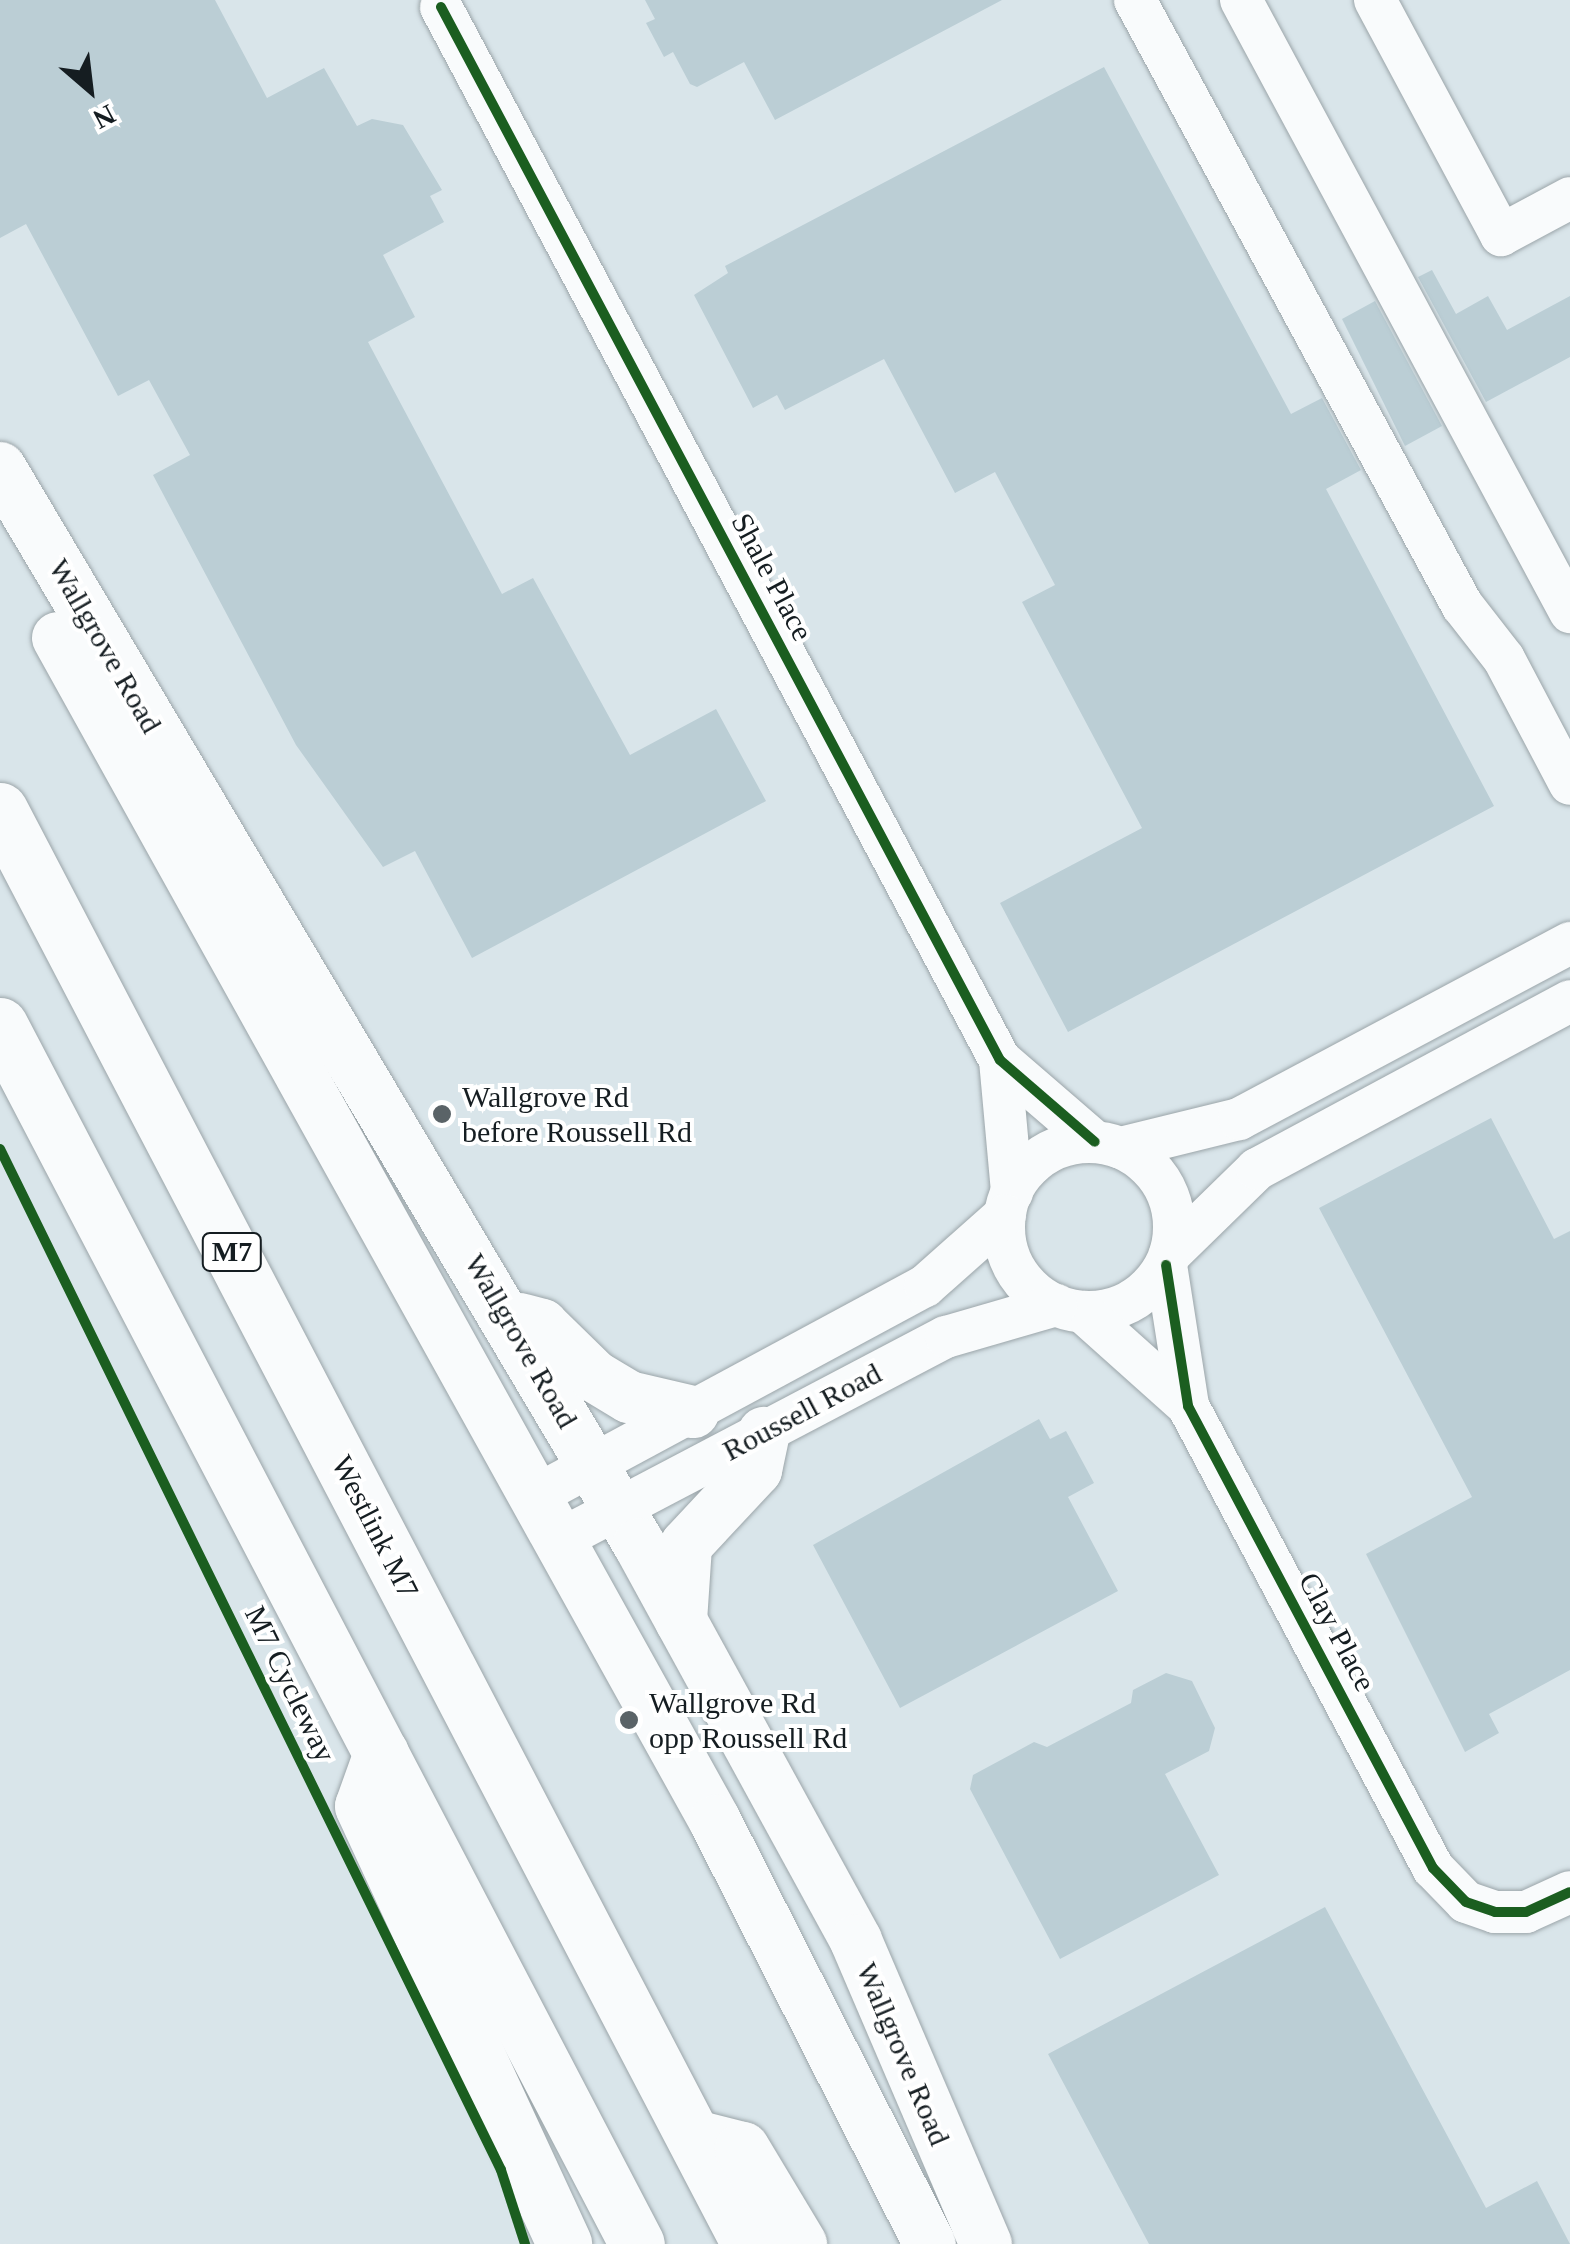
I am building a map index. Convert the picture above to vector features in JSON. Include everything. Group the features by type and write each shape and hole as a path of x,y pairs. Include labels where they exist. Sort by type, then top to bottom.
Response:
{"highway":[{"name":"Westlink M7","path":"0,810 749,2244"},
{"path":"0,1025 636,2244"},
{"path":"382,1753 362,1806 564,2244"},
{"path":"694,2138 742,2150 799,2244"}],"main road":[{"name":"Wallgrove Road","path":"0,468 508,1316 681,1622 856,1941 986,2244"},
{"name":"Wallgrove Road","path":"0,537 755,1895 930,2244"},
{"path":"508,1316 542,1325 594,1376 629,1397 693,1412"},
{"path":"681,1622 686,1544 756,1470 764,1432"}],"street":[{"path":"1135,0 1462,605 1504,658 1570,784"},
{"path":"1242,0 1570,612"},
{"path":"1375,0 1501,234 1570,198"},
{"name":"Shale Place","path":"441,7 1000,1060 1108,1145"},
{"path":"1570,943 1238,1118 1046,1154 1008,1203 1004,1238 1021,1278 1070,1309 1132,1301 1257,1168 1570,1001"},
{"name":"Shale Place","path":"1000,1060 1008,1203"},
{"path":"1108,1145 1156,1172 1167,1191 1175,1233 1168,1260"},
{"name":"Roussell Road","path":"605,1486 693,1412 925,1286 1008,1203"},
{"name":"Clay Place","path":"1168,1260 1188,1406 1440,1878 1466,1902 1495,1912 1526,1912 1570,1892"},
{"name":"Roussell Road","path":"546,1519 605,1486 764,1432 946,1336 1070,1309"},
{"name":"Clay Place","path":"1070,1309 1188,1406"}],"building":[{"path":"0,0 215,0 267,98 324,68 357,126 372,119 403,125 442,190 430,196 444,222 383,255 415,317 368,342 502,594 533,578 630,755 716,709 766,801 472,958 415,851 383,867 296,745 153,475 190,455 149,380 118,396 26,224 0,238"},
{"path":"645,0 1002,0 775,120 744,62 697,87 690,84 673,52 664,57 646,23 655,19"},
{"path":"1104,67 1291,414 1322,398 1361,470 1326,489 1494,806 1068,1032 1000,903 1142,828 1022,602 1055,585 995,472 955,493 884,359 785,410 777,395 753,408 694,295 728,273 725,266"},
{"path":"1432,270 1456,314 1488,296 1507,330 1570,296 1570,357 1486,402 1418,277"},
{"path":"1375,301 1442,426 1405,446 1342,319"},
{"path":"1491,1118 1554,1239 1570,1231 1570,1670 1489,1714 1499,1733 1465,1752 1366,1554 1472,1497 1319,1208"},
{"path":"1039,1419 1050,1439 1066,1431 1094,1483 1068,1497 1118,1591 900,1708 813,1545"},
{"path":"1166,1673 1192,1681 1215,1728 1209,1751 1165,1774 1219,1875 1060,1959 970,1789 973,1775 1034,1742 1047,1747 1131,1703 1133,1690"},
{"path":"1325,1907 1486,2208 1537,2181 1570,2244 1149,2244 1048,2054"}],"cycle path":[{"path":"441,7 1000,1060 1095,1142"},
{"name":"M7 Cycleway","path":"0,1149 501,2170 525,2244"},
{"path":"1166,1265 1188,1406 1433,1868 1466,1902 1495,1912 1526,1912 1570,1892"}],"place":[{"name":"Wallgrove Rd before Roussell Rd","path":"442,1114"},
{"name":"Wallgrove Rd opp Roussell Rd","path":"629,1720"}]}
